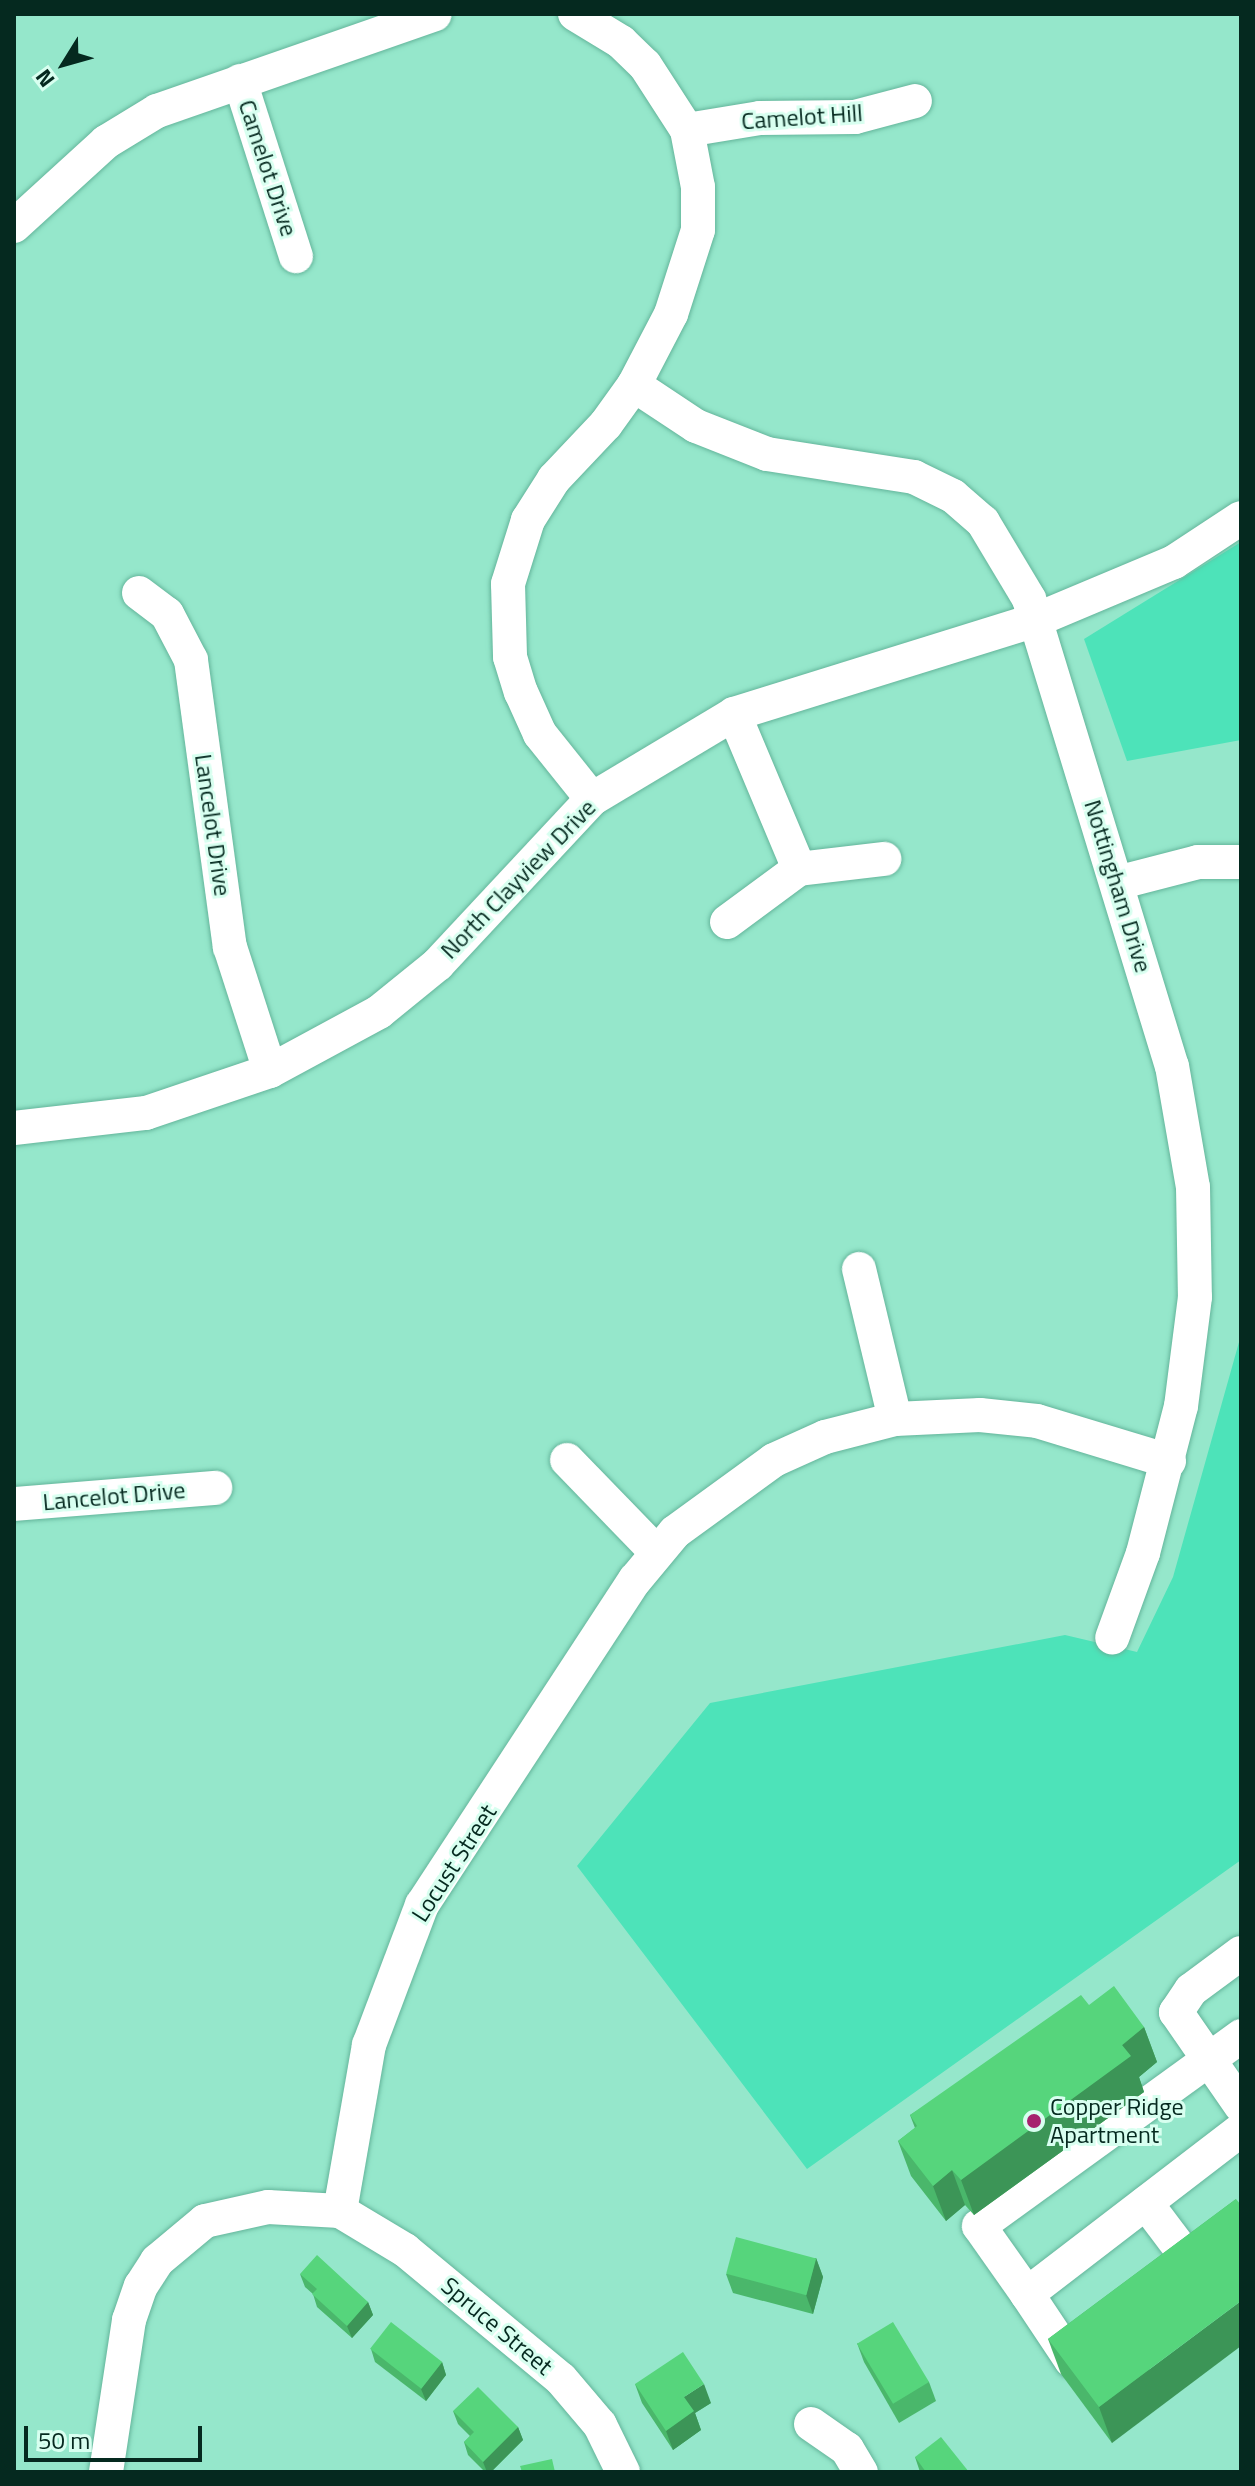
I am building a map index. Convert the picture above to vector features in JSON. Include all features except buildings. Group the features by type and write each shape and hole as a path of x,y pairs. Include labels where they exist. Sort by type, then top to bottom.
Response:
{"street":[{"path":"14,226 106,142 172,104 435,14"},
{"path":"575,14 621,42 645,65 687,130 698,187 698,230 671,314 634,385 606,424 554,479 528,520 508,584 510,657 521,692 540,734 592,799"},
{"name":"Camelot Drive","path":"240,81 296,256"},
{"name":"Camelot Hill","path":"687,130 760,118 855,117 915,101"},
{"name":"Nottingham Drive","path":"634,385 696,426 767,454 914,477 953,496 993,536 1036,620 1172,1066 1193,1187 1195,1297 1169,1461 1112,1638"},
{"name":"North Clayview Drive","path":"14,1128 146,1113 270,1071 379,1012 438,964 592,799 734,714 1036,620 1174,562 1241,518"},
{"name":"Lancelot Drive","path":"139,593 167,614 191,660 230,947 270,1071"},
{"path":"734,714 799,869"},
{"path":"727,922 799,869 884,859"},
{"path":"1117,883 1198,862 1241,862"},
{"path":"859,1269 895,1419"},
{"name":"Locust Street","path":"340,2211 369,2045 422,1905 656,1552 729,1489 774,1460 825,1437 895,1419 980,1415 1037,1421 1169,1461"},
{"path":"567,1460 656,1552"},
{"name":"Lancelot Drive","path":"14,1504 215,1488"},
{"path":"1241,1953 1191,1990 1176,2012 1211,2058 1241,2106"},
{"path":"1109,2332 1071,2360 979,2226 1241,2036"},
{"path":"1027,2294 1241,2130"},
{"path":"1146,2203 1194,2268"},
{"path":"106,2472 129,2320 157,2261 205,2221 238,2211 340,2211"},
{"name":"Spruce Street","path":"340,2211 405,2250 561,2379 600,2425 623,2472"},
{"path":"811,2424 838,2440 861,2472"}],"green space":[{"path":"1241,542 1241,740 1127,761 1084,639"},
{"path":"1241,1335 1241,1860 807,2169 577,1866 710,1703 1065,1635 1137,1652 1173,1577"}],"place":[{"name":"Copper Ridge Apartment","path":"1034,2121"}]}
